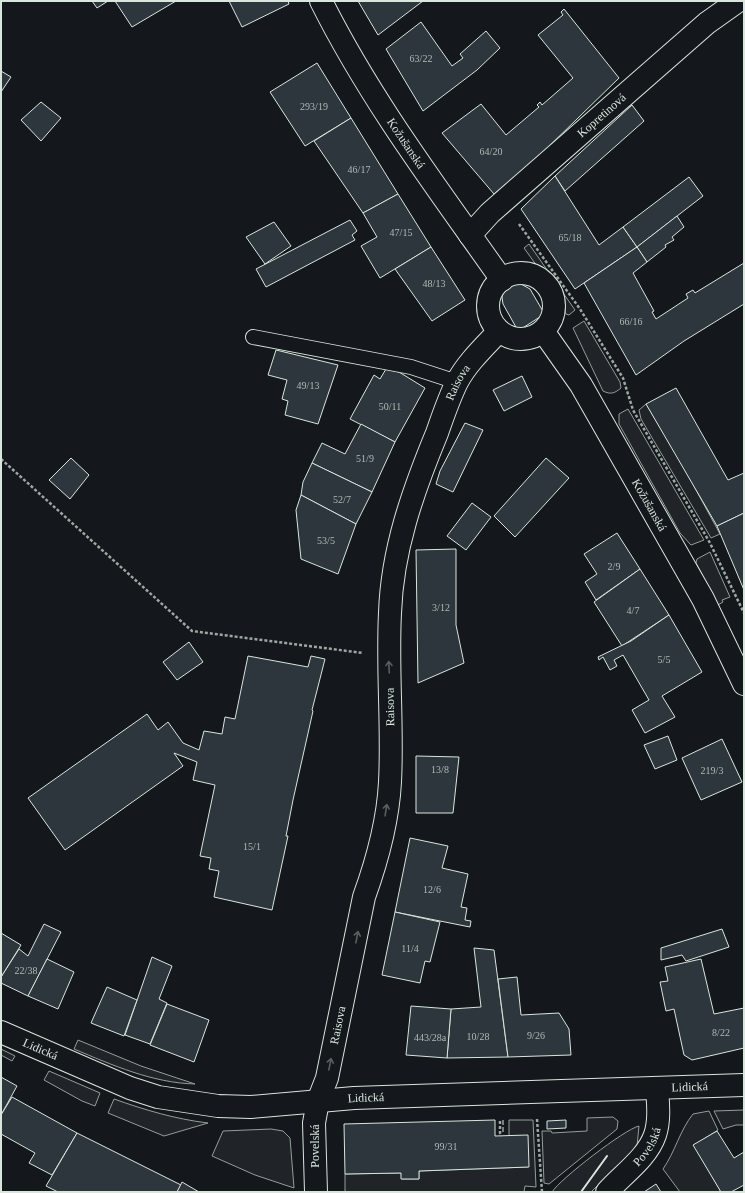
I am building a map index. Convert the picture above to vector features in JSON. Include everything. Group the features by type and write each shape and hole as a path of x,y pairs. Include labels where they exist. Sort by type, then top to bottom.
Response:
{"street":[{"name":"Kožušanská","path":"321,1 340,38 380,106 437,191 502,280"},
{"name":"Kopretinová","path":"470,235 500,205 708,23 738,1"},
{"path":"523,273 534,276 551,290 554,301 554,312 550,323 544,331 535,337 516,339 499,331 493,323 488,305 490,295 495,286 502,280 512,275 523,273"},
{"name":"Raisova","path":"318,1101 327,1078 364,897 374,869 386,813 390,784 391,745 389,657 390,612 394,567 403,527 416,484 457,382 471,361 499,331"},
{"name":"Kožušanská","path":"544,331 589,399 703,599 744,684"},
{"name":"Lidická","path":"1,1032 106,1079 158,1097 239,1107 282,1105 318,1101 744,1085"},
{"name":"Povelská","path":"607,1192 645,1153 655,1135 658,1117 658,1088"},
{"name":"Povelská","path":"316,1192 314,1139 318,1101"}],"lane":[{"path":"253,337 412,367 457,382"}],"path":[{"path":"500,205 520,225 580,309 623,378 633,410 710,543 744,613"},
{"path":"1,459 192,631 389,657"},
{"path":"537,1112 542,1192"},
{"path":"499,1120 500,1133 502,1136"}],"shaded area":[{"path":"529,244 575,310 569,315 566,314 552,287 524,248"},
{"path":"584,321 620,382 621,388 615,392 608,393 603,391 573,328"},
{"path":"646,404 677,455 720,534 711,538 641,419 639,410"},
{"path":"628,409 704,540 691,545 680,533 619,424 619,414"},
{"path":"710,552 730,597 722,600 723,602 718,605 696,563 697,559"},
{"path":"78,1040 141,1066 195,1084 179,1083 148,1077 118,1067 74,1049"},
{"path":"1,1049 15,1056 12,1061 1,1055"},
{"path":"49,1071 100,1093 95,1106 82,1101 44,1080"},
{"path":"114,1099 160,1114 208,1123 164,1136 108,1113"},
{"path":"744,1110 744,1125 736,1125 723,1129 714,1111"},
{"path":"709,1111 718,1130 694,1145 721,1192 680,1192 663,1169 688,1120 693,1114"},
{"path":"613,1117 618,1121 617,1129 549,1184 544,1183 542,1131 551,1131 552,1133 587,1131 587,1118"},
{"path":"509,1120 533,1120 536,1187 525,1186 524,1192 345,1192 345,1174 401,1173 402,1179 419,1179 419,1171 528,1167 509,1136"},
{"path":"639,1126 637,1146 591,1192 552,1192 593,1155"},
{"path":"271,1129 283,1131 290,1138 294,1188 255,1175 212,1156 223,1131"}],"building":[{"path":"92,1 108,1 97,8"},
{"path":"115,1 176,1 132,27"},
{"path":"229,1 288,1 289,4 242,27"},
{"path":"358,1 423,1 378,35"},
{"path":"564,9 619,78 537,158 494,194 442,133 481,104 506,135 539,107 537,105 540,102 542,105 573,78 538,35 563,15 561,12"},
{"path":"421,22 452,66 463,58 460,54 486,31 500,48 477,70 423,111 386,49"},
{"path":"317,63 351,118 305,146 270,92"},
{"path":"1,71 11,77 1,92"},
{"path":"41,102 61,118 41,141 21,120"},
{"path":"632,105 644,121 565,191 555,176"},
{"path":"351,118 398,194 363,213 314,141"},
{"path":"555,176 599,245 623,227 637,247 575,289 521,209"},
{"path":"689,177 703,196 637,247 623,227"},
{"path":"398,194 431,247 380,278 361,246 377,237 363,213"},
{"path":"677,216 684,227 672,237 674,240 665,245 666,247 647,262 637,247"},
{"path":"350,220 357,231 352,235 355,240 266,287 256,269"},
{"path":"274,222 291,246 265,264 246,237"},
{"path":"431,247 465,300 432,321 395,269"},
{"path":"637,247 647,262 633,273 654,311 652,312 656,319 688,298 686,294 693,290 695,293 744,263 744,304 684,341 636,375 584,283"},
{"path":"515,283 521,284 530,289 544,313 521,329 517,329 503,304 502,297 503,291 509,285"},
{"path":"276,350 338,365 318,424 285,415 288,401 282,399 287,380 268,375"},
{"path":"386,369 399,372 425,388 395,442 350,419 374,375 380,379"},
{"path":"522,376 532,397 504,411 493,390"},
{"path":"676,388 728,480 744,473 744,513 717,526 646,404"},
{"path":"465,423 483,430 453,492 436,484 440,471"},
{"path":"361,424 395,442 372,492 312,463 322,443 345,454"},
{"path":"71,458 89,475 70,499 49,480"},
{"path":"546,458 569,478 515,537 494,516"},
{"path":"312,463 372,492 356,524 301,495 303,482"},
{"path":"301,495 356,524 338,574 301,559 296,510"},
{"path":"472,503 491,517 466,550 447,536"},
{"path":"744,513 744,590 717,526"},
{"path":"617,533 640,569 596,600 585,582 597,574 584,554"},
{"path":"456,549 456,625 464,663 418,683 416,550"},
{"path":"640,569 669,615 622,646 594,602"},
{"path":"669,615 702,672 662,696 675,717 645,733 632,710 649,700 623,655 614,660 617,666 610,670 603,657 599,660 598,657 631,641"},
{"path":"189,642 203,662 177,680 163,662"},
{"path":"248,656 308,667 311,656 325,659 312,710 272,910 214,897 219,871 209,869 211,858 200,856 215,785 193,780 197,762 174,753 183,766 65,850 28,798 147,714 158,730 168,722 183,743 199,750 204,731 222,734 225,717 235,719"},
{"path":"668,736 677,760 655,769 644,745"},
{"path":"722,739 742,782 701,800 682,758"},
{"path":"416,756 459,757 453,813 416,813"},
{"path":"410,838 448,846 442,868 468,874 461,907 467,908 465,920 471,921 470,927 395,912"},
{"path":"395,912 440,922 430,962 425,961 420,983 382,975"},
{"path":"44,924 61,932 28,996 1,983 1,977 19,949 28,956"},
{"path":"722,929 729,947 686,961 682,955 661,960 661,948"},
{"path":"1,933 21,945 1,977"},
{"path":"474,948 494,950 508,1057 447,1058 451,1009 481,1007"},
{"path":"152,957 172,966 159,999 167,1003 150,1044 125,1035"},
{"path":"47,959 74,972 58,1009 28,996"},
{"path":"701,959 714,1014 744,1008 744,1048 692,1060 684,1055 674,1009 666,1011 660,982 668,981 665,967"},
{"path":"517,977 521,1015 559,1013 569,1029 571,1055 508,1057 498,979"},
{"path":"107,987 137,1000 124,1036 91,1023"},
{"path":"167,1004 209,1020 194,1062 150,1045"},
{"path":"411,1006 451,1009 447,1058 406,1055"},
{"path":"1,1077 17,1086 1,1115"},
{"path":"12,1097 77,1133 52,1175 29,1163 35,1153 1,1134 1,1115"},
{"path":"495,1120 495,1136 528,1135 529,1167 419,1171 419,1179 401,1179 401,1173 345,1174 344,1124"},
{"path":"566,1120 566,1128 547,1129 547,1121"},
{"path":"717,1131 734,1158 744,1152 744,1185 731,1192 721,1192 693,1145"},
{"path":"77,1133 181,1185 177,1192 58,1192 46,1186"},
{"path":"182,1182 199,1192 177,1192"},
{"path":"656,1184 661,1192 644,1192"}],"fence":[{"path":"503,1120 503,1132"}],"wall":[{"path":"581,1192 607,1156"}]}
